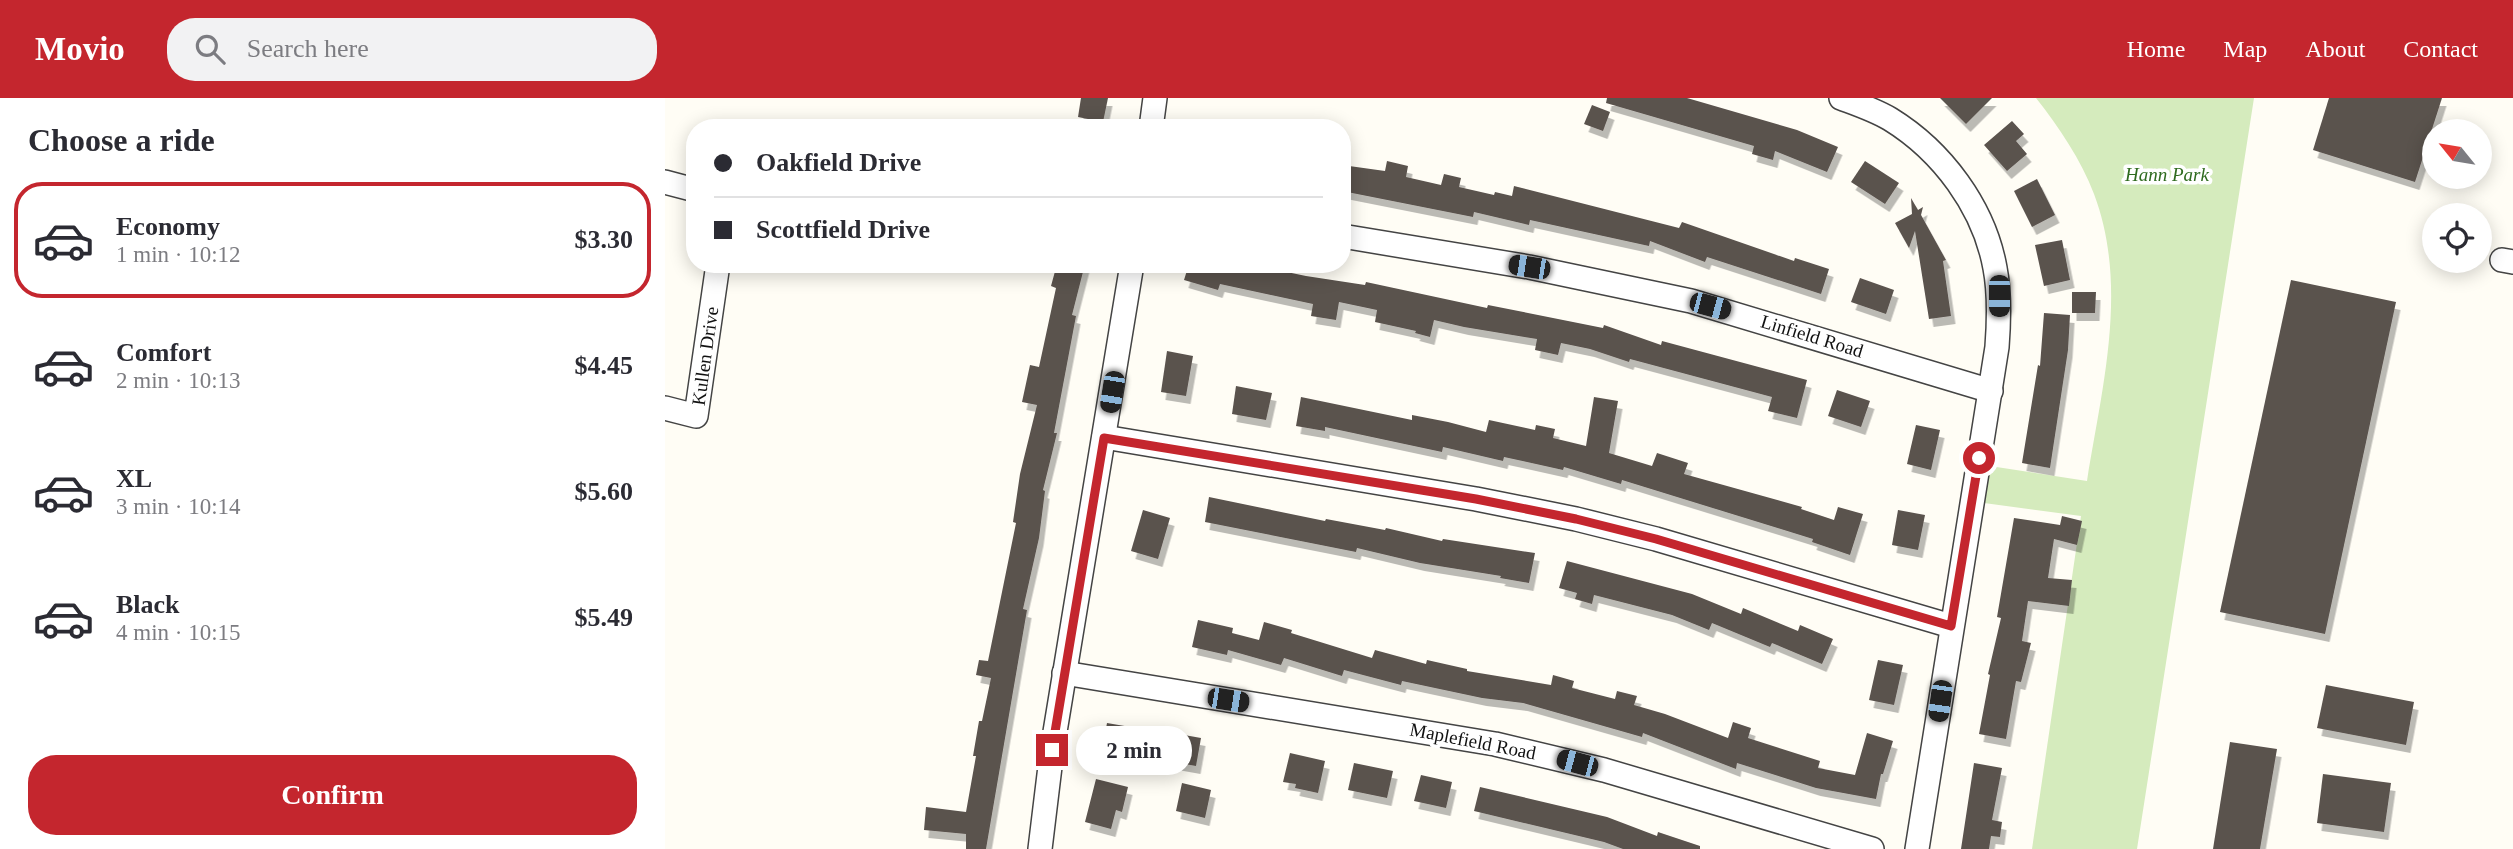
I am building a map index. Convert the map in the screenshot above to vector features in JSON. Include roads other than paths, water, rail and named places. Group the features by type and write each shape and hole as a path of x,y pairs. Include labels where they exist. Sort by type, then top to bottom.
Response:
{"street":[{"path":"1152,119 1155,98"},
{"path":"1841,98 1888,118 1928,148 1947,169 1976,215 1988,240 1999,296 1997,347 1917,849"},
{"path":"665,182 686,188"},
{"name":"Linfield Road","path":"1351,237 1529,267 1691,301 1990,391"},
{"name":"Kullen Drive","path":"665,408 696,416 717,273"},
{"path":"1040,849 1064,673 1131,273"},
{"path":"1104,438 1564,516 1656,539 1951,626"},
{"name":"Maplefield Road","path":"1064,673 1495,744 1604,770 1872,849"}],"park label":[{"name":"Hann Park","path":"2167,174"}]}
